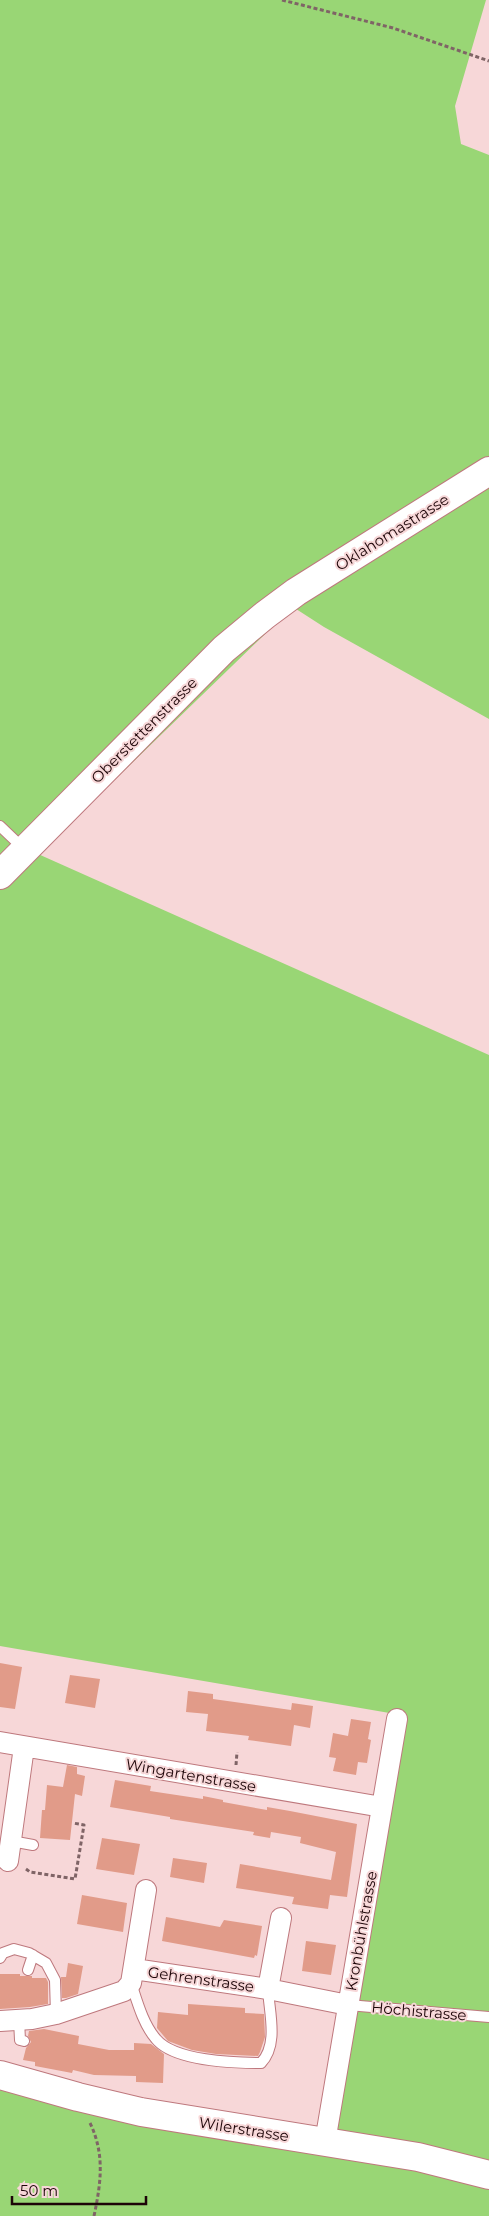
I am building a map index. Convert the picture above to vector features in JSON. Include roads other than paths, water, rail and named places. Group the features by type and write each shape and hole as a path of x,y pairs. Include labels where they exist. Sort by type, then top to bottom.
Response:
{"street":[{"name":"Oklahomastrasse","path":"296,592 489,471"},
{"name":"Oberstettenstrasse","path":"0,875 224,649 296,592"},
{"name":"Kronbühlstrasse","path":"325,2142 397,1719"},
{"name":"Wingartenstrasse","path":"0,1742 382,1807"},
{"path":"17,1865 11,1841 24,1747"},
{"name":"Gehrenstrasse","path":"146,1890 130,1981 268,1989 348,2005"},
{"name":"Gehrenstrasse","path":"268,1989 281,1918"},
{"path":"10,2020 56,2014 130,1981"},
{"name":"Wilerstrasse","path":"0,2075 141,2112 418,2157 489,2175"}],"lane":[{"path":"0,826 25,850"},
{"path":"11,1841 33,1845"},
{"path":"0,1958 3,1953 14,1950 33,1955 46,1963 55,1980 56,2014"},
{"path":"28,1970 33,1955"},
{"path":"130,1981 138,2003 156,2040 181,2055 241,2063 262,2063 268,2056 271,2036 268,1989"},
{"name":"Höchistrasse","path":"348,2005 489,2017"},
{"path":"10,2020 20,2040 24,2041"}]}
